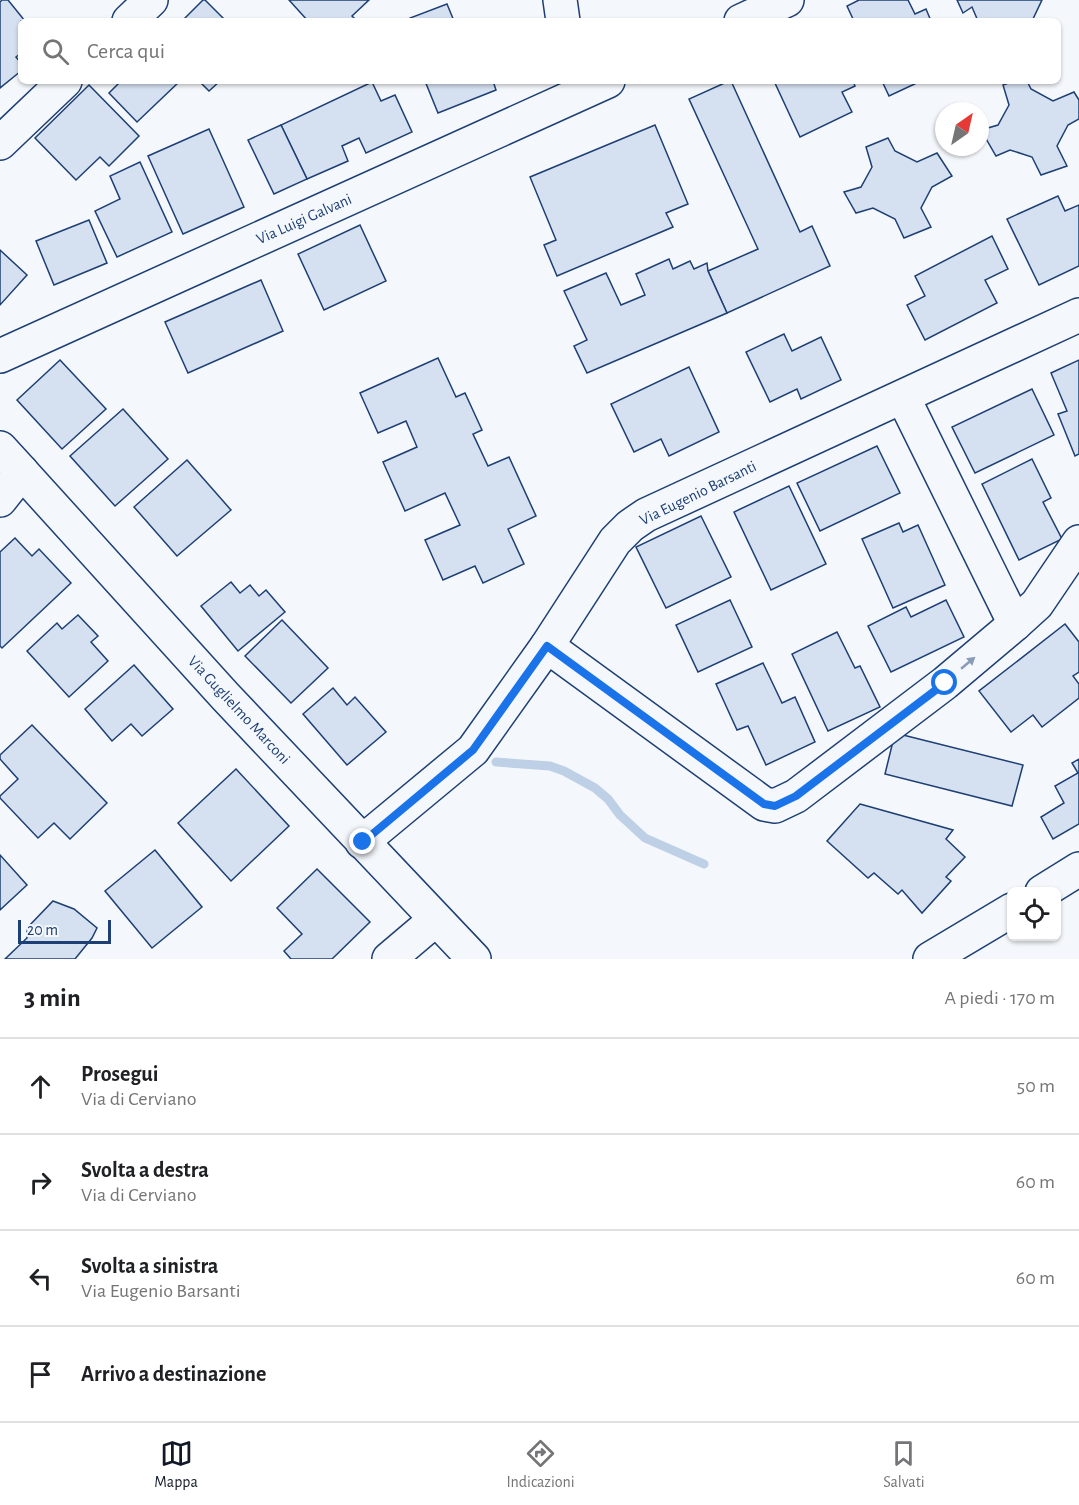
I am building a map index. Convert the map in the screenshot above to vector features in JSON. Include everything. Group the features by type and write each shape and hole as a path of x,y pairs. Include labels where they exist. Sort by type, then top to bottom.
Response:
{"street":[{"path":"560,0 563,18"},
{"path":"748,18 787,0"},
{"path":"0,143 62,84"},
{"name":"Via Luigi Galvani","path":"0,356 574,88 593,84"},
{"name":"Via Eugenio Barsanti","path":"363,842 473,750 547,646 615,541 646,515 1079,315"},
{"path":"903,397 1015,624"},
{"name":"Via Guglielmo Marconi","path":"0,448 225,696 435,920 471,954"},
{"path":"0,500 22,472"},
{"path":"547,646 764,804 775,806 806,789 945,683 1015,624 1037,604 1079,542"},
{"path":"1049,887 1079,869"},
{"path":"930,959 1007,912"},
{"path":"389,959 435,920"}],"building":[{"path":"8,0 23,18 18,18 18,55 16,57 18,73 0,88 0,2"},
{"path":"205,0 223,18 185,18"},
{"path":"289,0 369,0 352,16 354,18 305,18"},
{"path":"859,0 908,0 915,14 926,9 930,18 853,18 847,6"},
{"path":"957,0 1042,0 1033,18 977,18 972,7 963,13"},
{"path":"447,4 453,18 410,18"},
{"path":"118,84 177,84 137,122 109,93"},
{"path":"202,84 217,84 209,91"},
{"path":"368,84 373,84 381,101 395,95 412,132 366,153 359,138 342,146 348,161 307,179 281,125"},
{"path":"426,84 494,84 496,90 438,113"},
{"path":"722,84 732,84 800,232 812,226 830,266 727,313 708,271 758,249 689,99"},
{"path":"775,84 854,84 855,86 842,92 852,112 800,137"},
{"path":"883,84 915,84 889,96"},
{"path":"1006,84 1028,84 1031,89 1053,101 1074,92 1079,100 1079,119 1068,125 1057,146 1067,166 1041,175 1032,157 1010,150 996,156 989,144 989,128 998,125 1009,105 1003,85"},
{"path":"89,85 139,136 109,166 100,157 76,180 35,138"},
{"path":"281,125 307,179 274,194 248,140"},
{"path":"655,125 688,204 666,213 673,227 557,276 544,245 556,240 530,177"},
{"path":"209,129 244,207 183,234 148,156"},
{"path":"888,138 895,151 917,162 935,154 935,156 939,156 952,176 932,187 921,208 931,227 904,238 895,219 873,208 856,213 844,192 861,187 872,167 866,147"},
{"path":"140,162 172,232 117,257 95,211 120,199 110,176"},
{"path":"1058,196 1065,211 1079,205 1079,266 1039,285 1007,219"},
{"path":"89,220 107,263 54,285 36,241"},
{"path":"360,225 386,281 324,310 298,254"},
{"path":"992,236 1008,269 985,280 997,303 925,340 907,305 925,296 915,276"},
{"path":"0,250 27,275 0,305"},
{"path":"669,259 673,269 690,261 694,269 707,263 708,271 727,313 587,373 574,346 587,340 564,291 606,273 621,305 645,295 636,274"},
{"path":"261,280 283,331 188,373 165,322"},
{"path":"784,334 792,351 821,337 841,380 801,399 797,389 770,402 746,352"},
{"path":"438,358 456,397 465,393 482,430 473,434 488,466 509,457 536,516 508,529 524,564 483,583 475,566 443,580 425,540 460,525 445,493 405,511 383,462 417,447 406,421 378,433 360,393"},
{"path":"60,360 106,409 62,449 17,400"},
{"path":"1079,360 1079,454 1075,456 1058,414 1067,411 1051,373"},
{"path":"689,367 719,432 669,456 661,439 634,452 611,404"},
{"path":"1032,389 1054,435 975,473 952,427"},
{"path":"123,409 168,459 115,506 70,456"},
{"path":"877,446 900,493 820,531 797,483"},
{"path":"1032,459 1051,498 1043,502 1062,539 1019,560 982,484"},
{"path":"187,460 231,510 177,556 134,507"},
{"path":"789,486 826,564 771,590 734,512"},
{"path":"701,516 731,577 666,608 636,547"},
{"path":"899,523 903,532 918,525 945,585 893,608 862,539"},
{"path":"15,538 32,556 39,549 71,583 2,648 0,646 0,552"},
{"path":"231,582 240,593 250,585 259,596 266,590 285,612 238,651 201,606"},
{"path":"730,600 752,647 698,672 676,625"},
{"path":"946,600 964,637 891,672 868,626 906,607 911,617"},
{"path":"78,615 98,636 91,642 108,661 69,697 27,651 57,623 62,629"},
{"path":"282,620 328,668 291,703 245,656"},
{"path":"1065,624 1079,642 1079,672 1073,676 1079,684 1079,698 1042,727 1033,715 1011,732 979,691"},
{"path":"837,632 855,668 860,666 880,707 828,731 792,654"},
{"path":"763,663 782,703 795,697 815,742 766,765 748,726 737,730 716,684"},
{"path":"134,665 173,709 142,736 131,724 112,741 85,709"},
{"path":"333,688 347,705 355,697 386,732 347,765 303,714"},
{"path":"32,725 107,803 70,839 54,823 38,838 0,798 18,779 0,759 0,755"},
{"path":"895,733 1023,765 1012,806 885,774"},
{"path":"1079,759 1079,824 1053,839 1041,817 1064,803 1055,786 1078,773 1072,763"},
{"path":"236,769 289,826 231,881 178,823"},
{"path":"860,804 953,830 946,839 965,857 946,877 951,881 922,913 902,890 898,894 874,873 868,878 827,841"},
{"path":"155,850 202,907 152,948 105,891"},
{"path":"0,855 27,885 0,910"},
{"path":"317,869 370,922 332,959 291,959 284,951 302,934 277,908"},
{"path":"53,901 74,909 97,928 75,959 5,959 27,938 27,928"}],"waterway":[{"path":"496,762 550,766 564,771 595,788 645,838 704,864"}],"route":[{"path":"363,842 473,750 547,646 764,804 775,806 796,796 945,683"}]}
